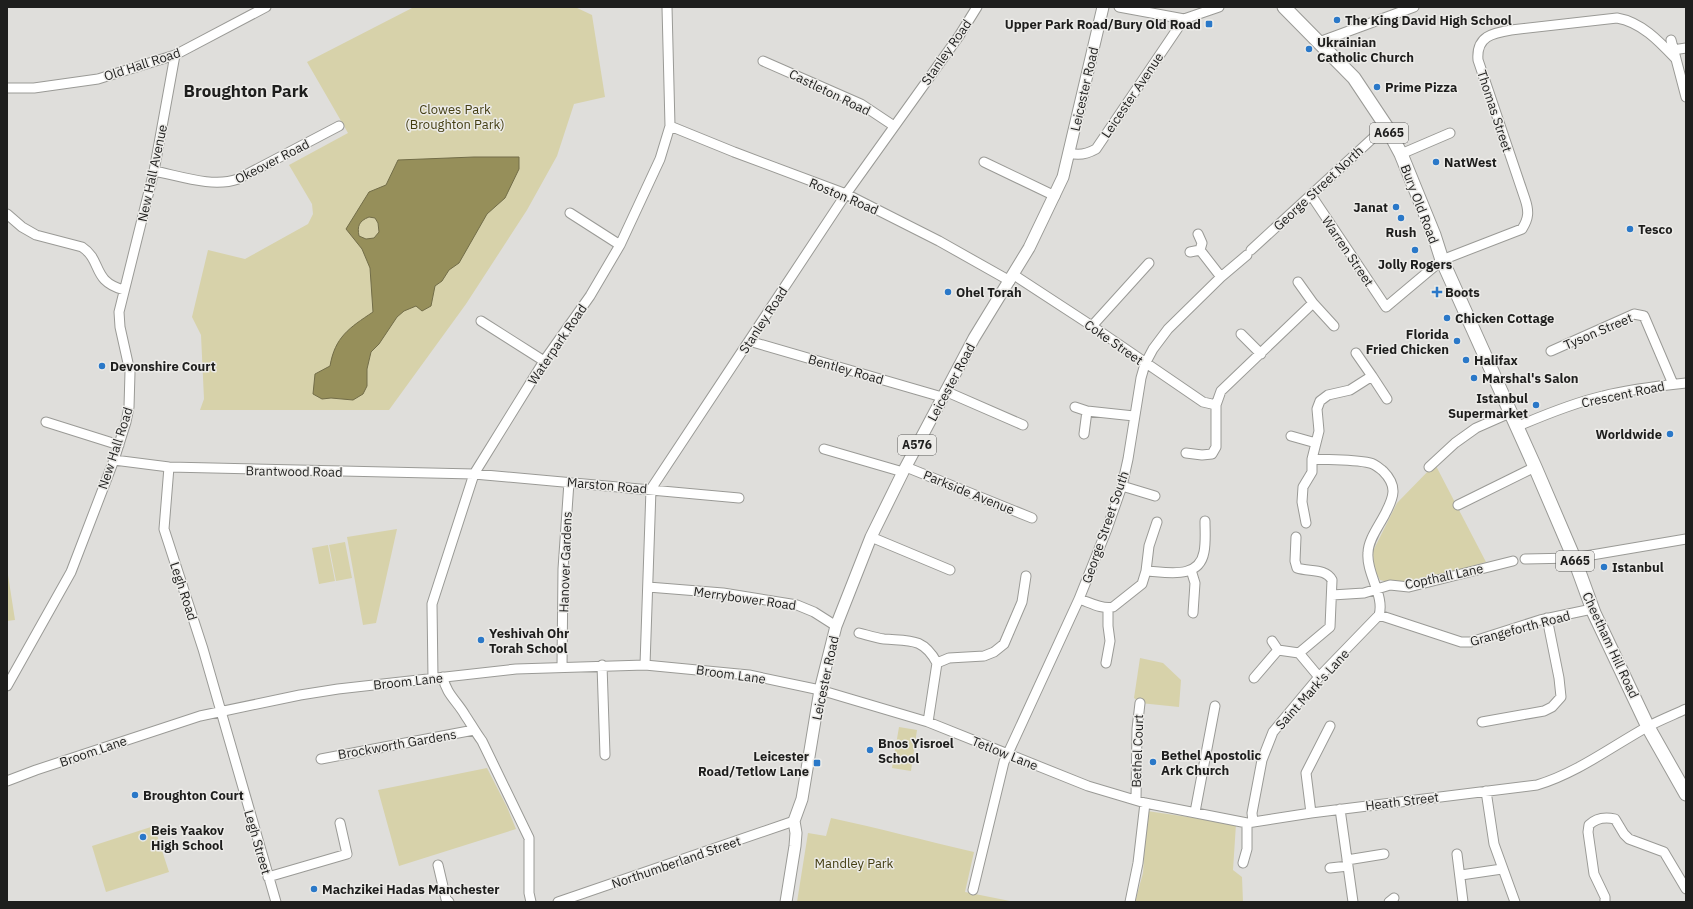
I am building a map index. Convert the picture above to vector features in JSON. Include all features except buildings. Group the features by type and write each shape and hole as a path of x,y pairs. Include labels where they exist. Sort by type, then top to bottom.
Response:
{"highway":[{"name":"Bury Old Road","path":"1284,7 1354,78 1386,126 1401,154 1434,235 1442,260 1516,427"},
{"name":"Cheetham Hill Road","path":"1516,427 1574,558 1592,609 1648,727 1686,794"}],"main road":[{"name":"Leicester Road","path":"786,902 795,846 796,833 794,821 802,799 820,690 836,626 871,537 943,394 974,338 1029,248 1055,196 1063,177 1070,153 1103,7"}],"street":[{"name":"Old Hall Road","path":"7,88 34,88 98,79 176,55 266,7"},
{"name":"Waterpark Road","path":"433,678 432,604 474,474 544,361 590,296 620,245 660,158 670,126 667,7"},
{"name":"Stanley Road","path":"652,490 846,194 959,36 978,7"},
{"path":"1119,7 1184,19 1219,7"},
{"path":"1320,42 1414,7"},
{"name":"Thomas Street","path":"1386,307 1442,260 1522,229 1527,221 1528,215 1525,199 1478,60 1478,51 1484,39 1492,34 1512,30 1617,18 1631,21 1640,26 1674,54"},
{"name":"Leicester Avenue","path":"1070,153 1077,155 1091,152 1096,149 1184,19"},
{"path":"1671,40 1686,98"},
{"path":"1674,54 1686,48"},
{"name":"New Hall Avenue","path":"124,290 154,171 176,55"},
{"name":"Castleton Road","path":"763,61 860,104 894,126"},
{"name":"Okeover Road","path":"154,171 216,183 228,183 238,180 339,126"},
{"name":"Roston Road","path":"670,126 846,194 1012,278"},
{"name":"George Street North","path":"1249,252 1386,126"},
{"path":"1401,154 1450,133"},
{"path":"984,162 1055,196"},
{"name":"Warren Street","path":"1311,195 1386,307"},
{"path":"570,213 620,245"},
{"path":"7,214 22,227 36,235 82,247 88,250 107,283 124,290"},
{"path":"1198,234 1202,243 1200,250"},
{"path":"1190,252 1200,250"},
{"path":"1200,250 1220,278"},
{"name":"George Street South","path":"973,890 1007,754 1079,599 1122,486 1128,459 1141,378 1145,364 1153,349 1168,329 1249,252"},
{"path":"1092,326 1148,263"},
{"name":"Coke Street","path":"1012,278 1092,326 1202,402 1216,405"},
{"path":"1298,282 1334,326"},
{"name":"New Hall Road","path":"7,686 71,572 119,445 129,407 131,389 130,372 119,321 119,312 124,290"},
{"path":"1186,453 1202,455 1212,454 1216,447 1216,405 1221,391 1261,354 1313,302"},
{"name":"Tyson Street","path":"1551,351 1634,314 1644,316 1673,384"},
{"path":"481,321 544,361"},
{"path":"1242,334 1261,354"},
{"name":"Bentley Road","path":"749,341 943,394 1023,425"},
{"path":"1356,353 1387,399"},
{"path":"1306,523 1302,502 1303,487 1312,472 1312,459 1319,431 1317,409 1320,401 1328,395 1350,390 1372,376"},
{"name":"Crescent Road","path":"1516,427 1559,409 1603,396 1686,383"},
{"path":"1075,407 1087,411 1134,416"},
{"path":"1084,434 1087,411"},
{"path":"1429,467 1455,443 1476,428 1510,413"},
{"path":"46,422 119,445"},
{"path":"1291,436 1316,443"},
{"name":"Parkside Avenue","path":"824,449 905,469 1032,518"},
{"path":"1312,459 1369,463 1380,468 1393,484 1391,503 1368,548 1368,562 1380,603 1379,615"},
{"name":"Brantwood Road","path":"114,460 168,467 474,474"},
{"name":"Legh Road","path":"168,467 164,529 203,649 221,712"},
{"path":"1458,505 1535,467"},
{"name":"Marston Road","path":"474,474 739,498"},
{"name":"Hanover Gardens","path":"562,666 563,569 569,482"},
{"path":"1122,486 1155,496"},
{"path":"645,665 652,490"},
{"path":"1146,571 1182,573 1191,570 1199,564 1204,551 1206,520"},
{"path":"1079,599 1108,608 1117,605 1142,584 1146,571 1148,546 1157,522"},
{"path":"871,537 950,570"},
{"path":"1296,537 1295,561 1297,568 1322,572 1330,575 1332,580 1330,627 1299,653"},
{"path":"1525,559 1574,558 1686,539"},
{"name":"Copthall Lane","path":"1332,595 1364,593 1390,585 1409,587 1512,560"},
{"path":"1191,570 1195,583 1193,613"},
{"path":"937,663 949,658 984,656 994,652 1004,644 1022,602 1026,576"},
{"name":"Merrybower Road","path":"648,587 723,593 796,605 814,612 836,626"},
{"path":"1106,663 1110,641 1108,608"},
{"name":"Grangeforth Road","path":"1379,615 1461,642 1471,642 1547,618 1592,609"},
{"name":"Saint Mark's Lane","path":"1243,863 1247,848 1250,822 1262,760 1273,732 1320,677 1379,615"},
{"path":"1482,722 1544,711 1552,707 1561,696 1559,678 1547,618"},
{"path":"860,633 883,639 908,639 922,644 934,657 937,663 928,722"},
{"path":"1272,641 1278,650 1299,653 1320,677"},
{"path":"1254,678 1278,650"},
{"path":"602,665 605,755"},
{"name":"Broom Lane","path":"7,781 177,722 200,716 316,692 433,678 516,669 562,666 645,665 749,675 820,690"},
{"path":"443,677 444,684 451,697 465,713 482,741 529,838 529,893 531,902"},
{"name":"Tetlow Lane","path":"820,690 928,722 1088,786 1140,801"},
{"name":"Bethel Court","path":"1130,902 1138,863 1140,801 1137,729 1140,703"},
{"path":"1195,812 1215,706"},
{"name":"Heath Street","path":"1140,801 1250,822 1340,809 1537,785 1552,780 1648,727 1686,709"},
{"name":"Legh Street","path":"221,712 276,902"},
{"path":"1311,813 1306,772 1330,726"},
{"name":"Brockworth Gardens","path":"321,759 474,730"},
{"path":"1486,791 1494,844 1514,902"},
{"path":"1340,809 1353,902"},
{"path":"1605,902 1605,897 1594,874 1588,832 1589,825 1598,819 1615,819 1624,834 1629,839 1664,852 1686,889"},
{"name":"Northumberland Street","path":"558,902 794,821"},
{"path":"268,877 347,854 340,823"},
{"path":"1330,868 1384,854"},
{"path":"1457,854 1461,875 1463,902"},
{"path":"438,865 446,899 449,902"},
{"path":"1461,875 1502,869"}],"green space":[{"name":"Clowes Park (Broughton Park)","path":"414,7 575,7 592,15 605,97 574,104 557,156 527,210 466,304 389,410 200,410 204,399 201,335 192,317 208,250 245,259 308,224 313,214 312,204 289,165 348,133 307,62"},
{"path":"1435,464 1486,562 1447,574 1419,580 1392,582 1380,580 1374,569 1373,551 1397,503"},
{"path":"397,529 376,623 363,625 347,537"},
{"path":"345,542 352,578 336,581 329,545"},
{"path":"328,545 335,581 319,584 312,548"},
{"path":"7,575 15,620 7,621"},
{"path":"1140,658 1163,663 1181,680 1179,707 1140,703 1134,698"},
{"path":"899,727 917,730 911,771 892,768"},
{"path":"487,768 507,807 516,829 399,866 378,790"},
{"path":"1147,811 1236,824 1233,870 1242,877 1243,902 1135,902 1143,873"},
{"name":"Mandley Park","path":"831,818 974,852 965,892 1015,902 797,902 808,833 826,836"},
{"path":"154,826 169,872 106,892 92,846"}],"shaded area":[{"path":"519,157 519,169 505,198 487,214 459,263 449,270 442,281 435,286 431,306 422,311 416,306 404,311 397,317 379,344 371,352 367,369 367,386 363,394 353,400 331,398 322,399 313,394 315,374 330,366 335,348 344,334 373,312 370,268 362,249 346,229 369,192 386,185 398,160","holes":["369,217 375,218 378,223 379,232 374,238 366,239 359,236 358,229 361,222"]}],"place":[{"name":"The King David High School","path":"1337,20"},
{"name":"Upper Park Road/Bury Old Road","path":"1209,24"},
{"name":"Ukrainian Catholic Church","path":"1309,49"},
{"name":"Prime Pizza","path":"1377,87"},
{"name":"NatWest","path":"1436,162"},
{"name":"Janat","path":"1396,207"},
{"name":"Rush","path":"1401,218"},
{"name":"Tesco","path":"1630,229"},
{"name":"Jolly Rogers","path":"1415,250"},
{"name":"Ohel Torah","path":"948,292"},
{"name":"Boots","path":"1437,292"},
{"name":"Chicken Cottage","path":"1447,318"},
{"name":"Florida Fried Chicken","path":"1457,341"},
{"name":"Halifax","path":"1466,360"},
{"name":"Devonshire Court","path":"102,366"},
{"name":"Marshal's Salon","path":"1474,378"},
{"name":"Istanbul Supermarket","path":"1536,405"},
{"name":"Worldwide","path":"1670,434"},
{"name":"Istanbul","path":"1604,567"},
{"name":"Yeshivah Ohr Torah School","path":"481,640"},
{"name":"Bnos Yisroel School","path":"870,750"},
{"name":"Bethel Apostolic Ark Church","path":"1153,762"},
{"name":"Leicester Road/Tetlow Lane","path":"817,763"},
{"name":"Broughton Court","path":"135,795"},
{"name":"Beis Yaakov High School","path":"143,837"},
{"name":"Machzikei Hadas Manchester","path":"314,889"}],"district":[{"name":"Broughton Park","path":"246,91"}]}
